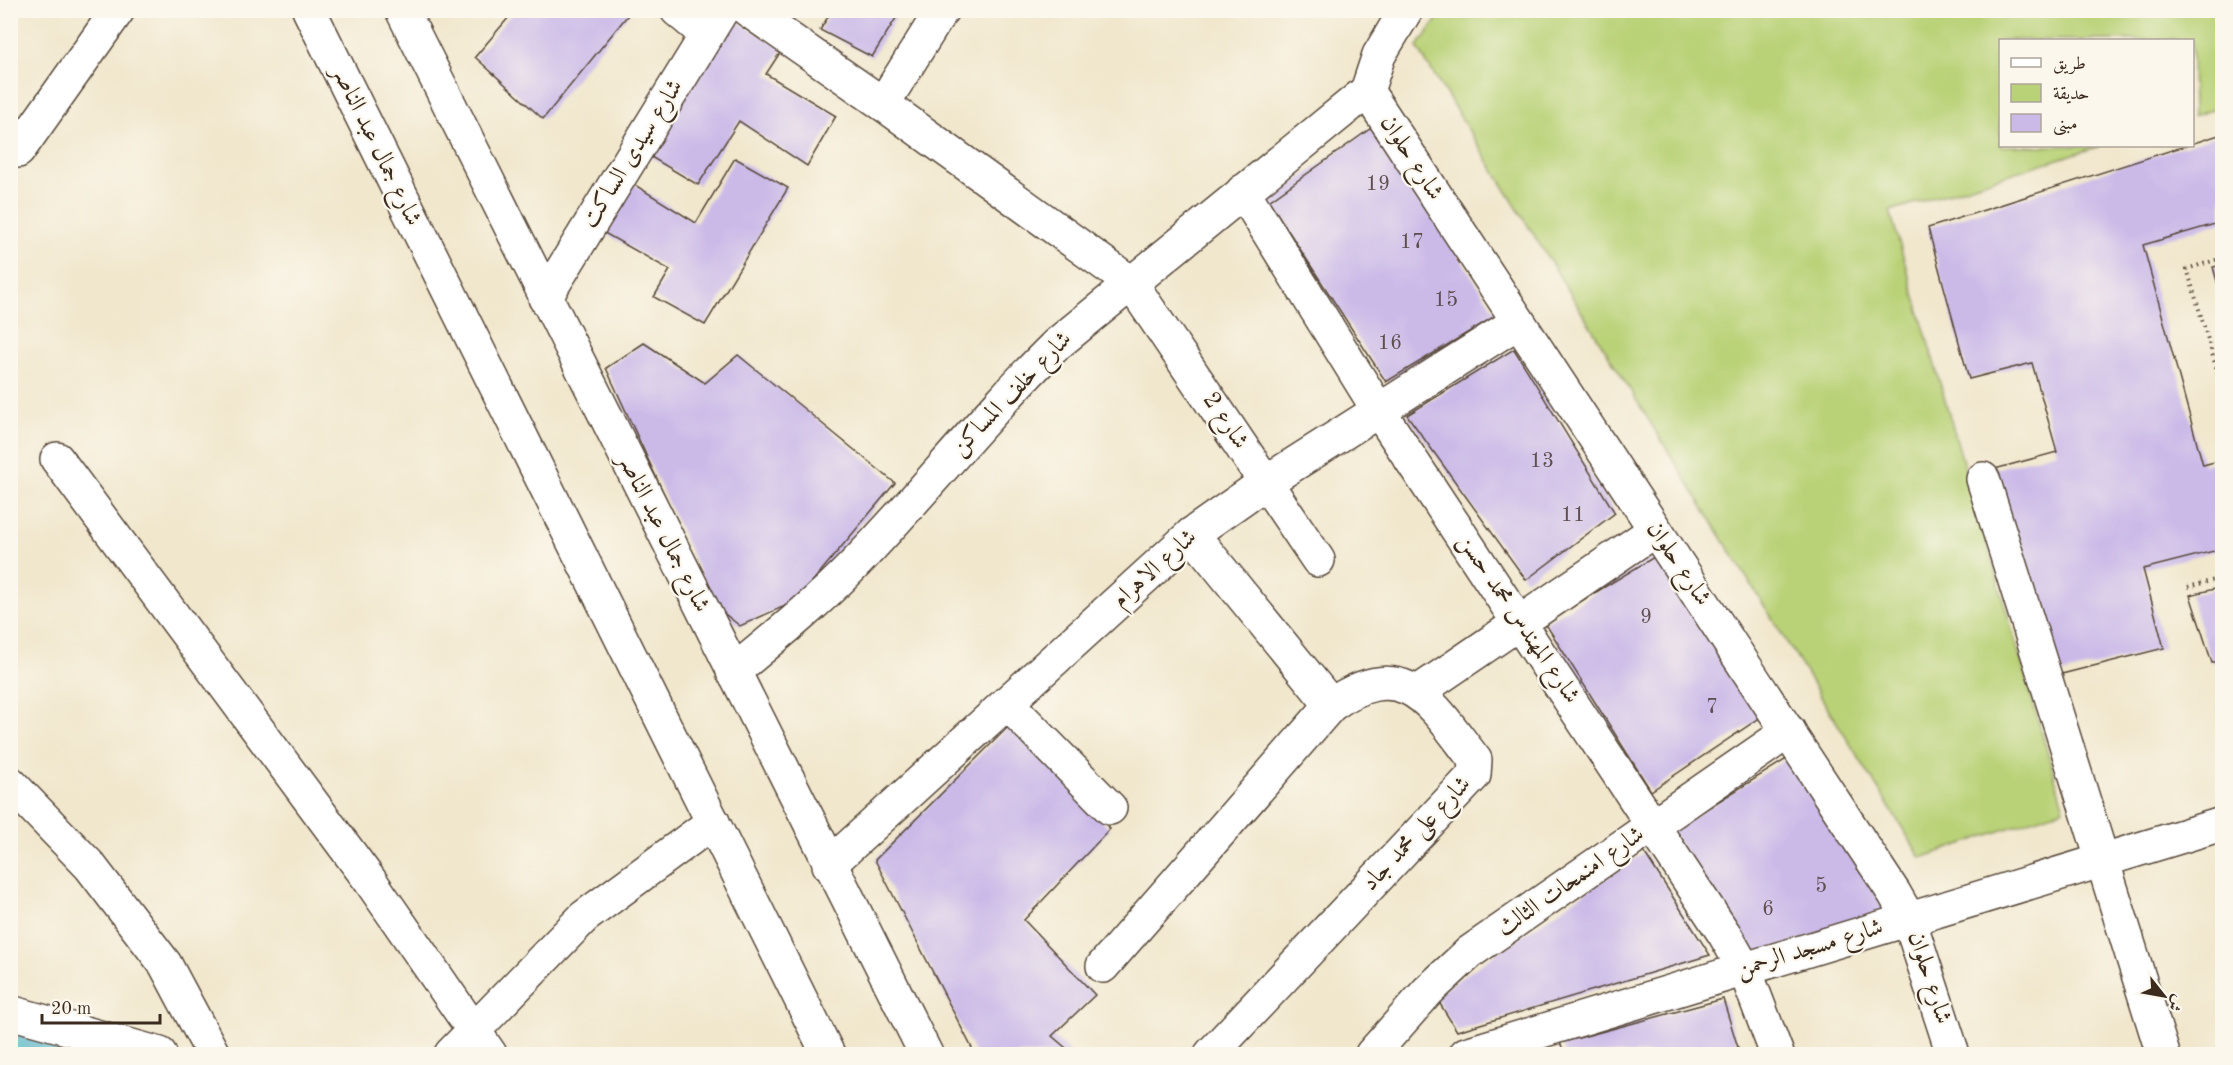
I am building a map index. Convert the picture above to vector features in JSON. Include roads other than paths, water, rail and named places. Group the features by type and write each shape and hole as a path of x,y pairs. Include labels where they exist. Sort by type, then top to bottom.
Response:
{"street":[{"path":"10,144 18,151 118,10"},
{"name":"شارع جمال عبد الناصر","path":"309,10 828,1054"},
{"name":"شارع جمال عبد الناصر","path":"402,10 544,298 926,1054"},
{"path":"677,10 714,23"},
{"path":"748,10 883,104 1131,283"},
{"path":"883,104 942,10"},
{"path":"1367,91 1380,55 1406,10"},
{"name":"شارع سيدى الساكت","path":"544,298 714,23"},
{"name":"شارع خلف المساكن","path":"733,672 812,606 853,566 1010,389 1057,344 1367,91"},
{"name":"شارع حلوان","path":"1367,91 1789,731 1909,919 1953,1054"},
{"name":"شارع المهندس محمد حسن","path":"1244,191 1379,411 1654,824 1745,969 1777,1054"},
{"name":"شارع 2","path":"1131,283 1318,560"},
{"name":"شارع الاهرام","path":"829,865 1192,534 1266,482 1518,322"},
{"path":"57,459 371,882 482,1043"},
{"path":"1983,479 2163,1054"},
{"path":"1103,966 1331,705 1359,688 1374,685 1404,686 1418,692 1655,530"},
{"path":"1192,534 1331,705"},
{"name":"شارع على محمد جاد","path":"1211,1054 1474,775 1475,760 1430,702 1418,692"},
{"path":"1006,703 1110,808"},
{"name":"شارع امنمحات الثالث","path":"1372,1054 1428,991 1470,952 1789,731"},
{"path":"10,783 90,866 165,964 213,1054"},
{"path":"451,1054 482,1043 584,917 713,822"},
{"name":"شارع مسجد الرحمن","path":"1466,1054 2223,824"},
{"path":"10,1012 160,1054"}],"waterway":[{"path":"10,1043 49,1054"}]}
